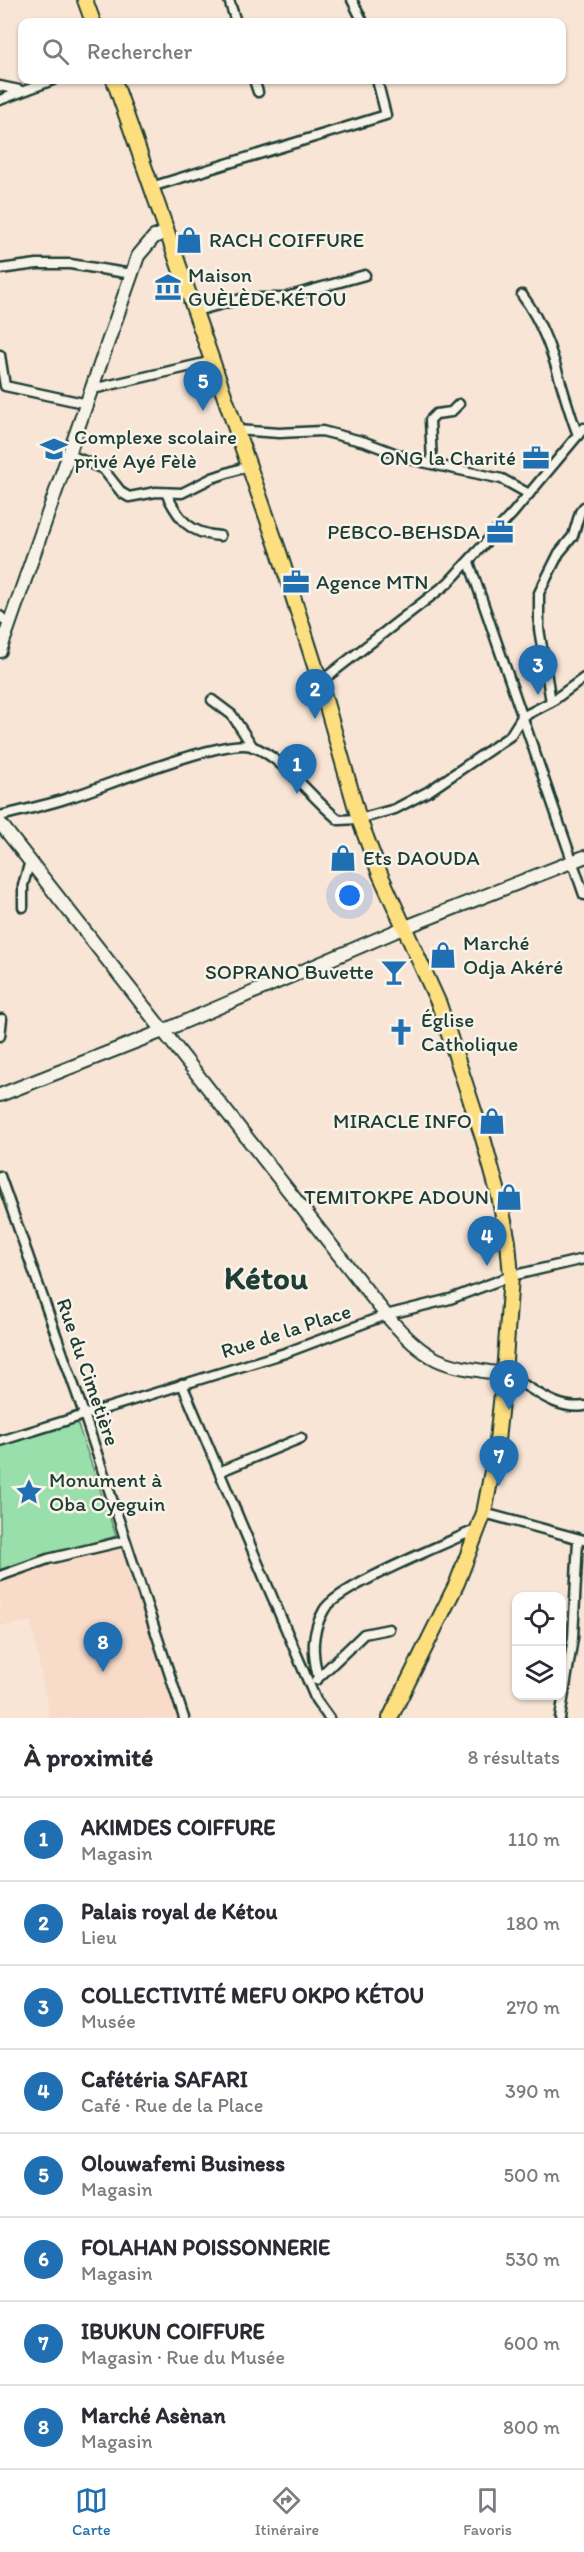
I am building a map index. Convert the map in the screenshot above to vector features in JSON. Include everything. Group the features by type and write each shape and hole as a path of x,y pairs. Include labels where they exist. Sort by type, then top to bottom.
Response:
{"main road":[{"path":"85,0 92,18"},
{"path":"115,84 279,552 321,682 359,819 403,928 439,1004 483,1137 499,1196 511,1276 496,1450 484,1513 457,1583 390,1718"}],"street":[{"path":"229,0 235,18"},
{"path":"352,0 361,18"},
{"path":"0,100 19,90 39,84"},
{"path":"255,84 258,92"},
{"path":"151,188 386,115 378,84"},
{"path":"0,86 19,90"},
{"path":"0,651 4,620 70,455 132,274 146,244 154,237 167,232"},
{"path":"0,270 37,264 70,264 132,274"},
{"path":"196,311 245,298 283,298 366,275"},
{"path":"321,682 448,583 529,494 581,431 565,403 559,370 537,315 522,295"},
{"path":"0,355 3,385 88,404"},
{"path":"93,389 213,361"},
{"path":"432,464 430,420 436,414 452,412 459,404"},
{"path":"236,430 279,433 322,431 432,464 502,479 529,494"},
{"path":"70,455 103,469 122,493 129,497 156,492 182,493 212,478 248,466"},
{"path":"166,493 185,524 196,532 220,536"},
{"path":"551,702 539,629 539,593 559,553 573,536 580,512 584,507"},
{"path":"469,562 527,731 578,860 584,895"},
{"path":"510,736 522,717 551,702 584,678"},
{"path":"212,700 232,715 253,747 306,788 339,820 359,819 395,809 429,791 510,736 527,731"},
{"path":"0,816 70,798 209,750 242,745 253,747"},
{"path":"0,823 386,1316 411,1343 437,1361 462,1368 504,1374 560,1405 573,1408 584,1406"},
{"path":"0,1095 163,1031 403,928 578,860"},
{"path":"23,907 23,885 30,861"},
{"path":"0,1036 2,1019"},
{"name":"Rue du Cimetière","path":"0,1176 84,1414 124,1542 184,1718"},
{"name":"Rue de la Place","path":"0,1441 297,1349 386,1316 450,1299 511,1276 584,1259"},
{"path":"183,1384 311,1687 329,1718"},
{"path":"221,1471 301,1438"},
{"path":"484,1513 581,1540 573,1638 560,1718"},
{"path":"318,1677 312,1648 315,1631 325,1608 357,1586 479,1528"},
{"path":"0,1576 48,1559 124,1542"},
{"path":"311,1687 318,1677 364,1634 389,1629"}],"shaded area":[{"path":"122,1543 179,1718 50,1718 31,1621 0,1626 0,1578"}],"green space":[{"path":"77,1422 116,1536 0,1570 0,1445"}],"place":[{"name":"RACH COIFFURE","path":"189,240"},
{"name":"Maison GUÈLÈDE KÉTOU","path":"168,287"},
{"name":"Olouwafemi Business","path":"203,411"},
{"name":"Complexe scolaire privé Ayé Fèlè","path":"54,449"},
{"name":"ONG la Charité","path":"536,458"},
{"name":"PEBCO-BEHSDA","path":"500,532"},
{"name":"Agence MTN","path":"296,582"},
{"name":"COLLECTIVITÉ MEFU OKPO KÉTOU","path":"538,695"},
{"name":"Palais royal de Kétou","path":"315,719"},
{"name":"AKIMDES COIFFURE","path":"297,794"},
{"name":"Ets DAOUDA","path":"343,858"},
{"name":"Marché Odja Akéré","path":"443,955"},
{"name":"SOPRANO Buvette","path":"394,972"},
{"name":"Église Catholique","path":"401,1032"},
{"name":"MIRACLE INFO","path":"492,1121"},
{"name":"TEMITOKPE ADOUN","path":"509,1197"},
{"name":"Cafétéria SAFARI","path":"487,1266"},
{"name":"FOLAHAN POISSONNERIE","path":"509,1410"},
{"name":"IBUKUN COIFFURE","path":"499,1486"},
{"name":"Monument à Oba Oyeguin","path":"29,1492"},
{"name":"Marché Asènan","path":"103,1672"}],"district":[{"name":"Kétou","path":"266,1277"}]}
